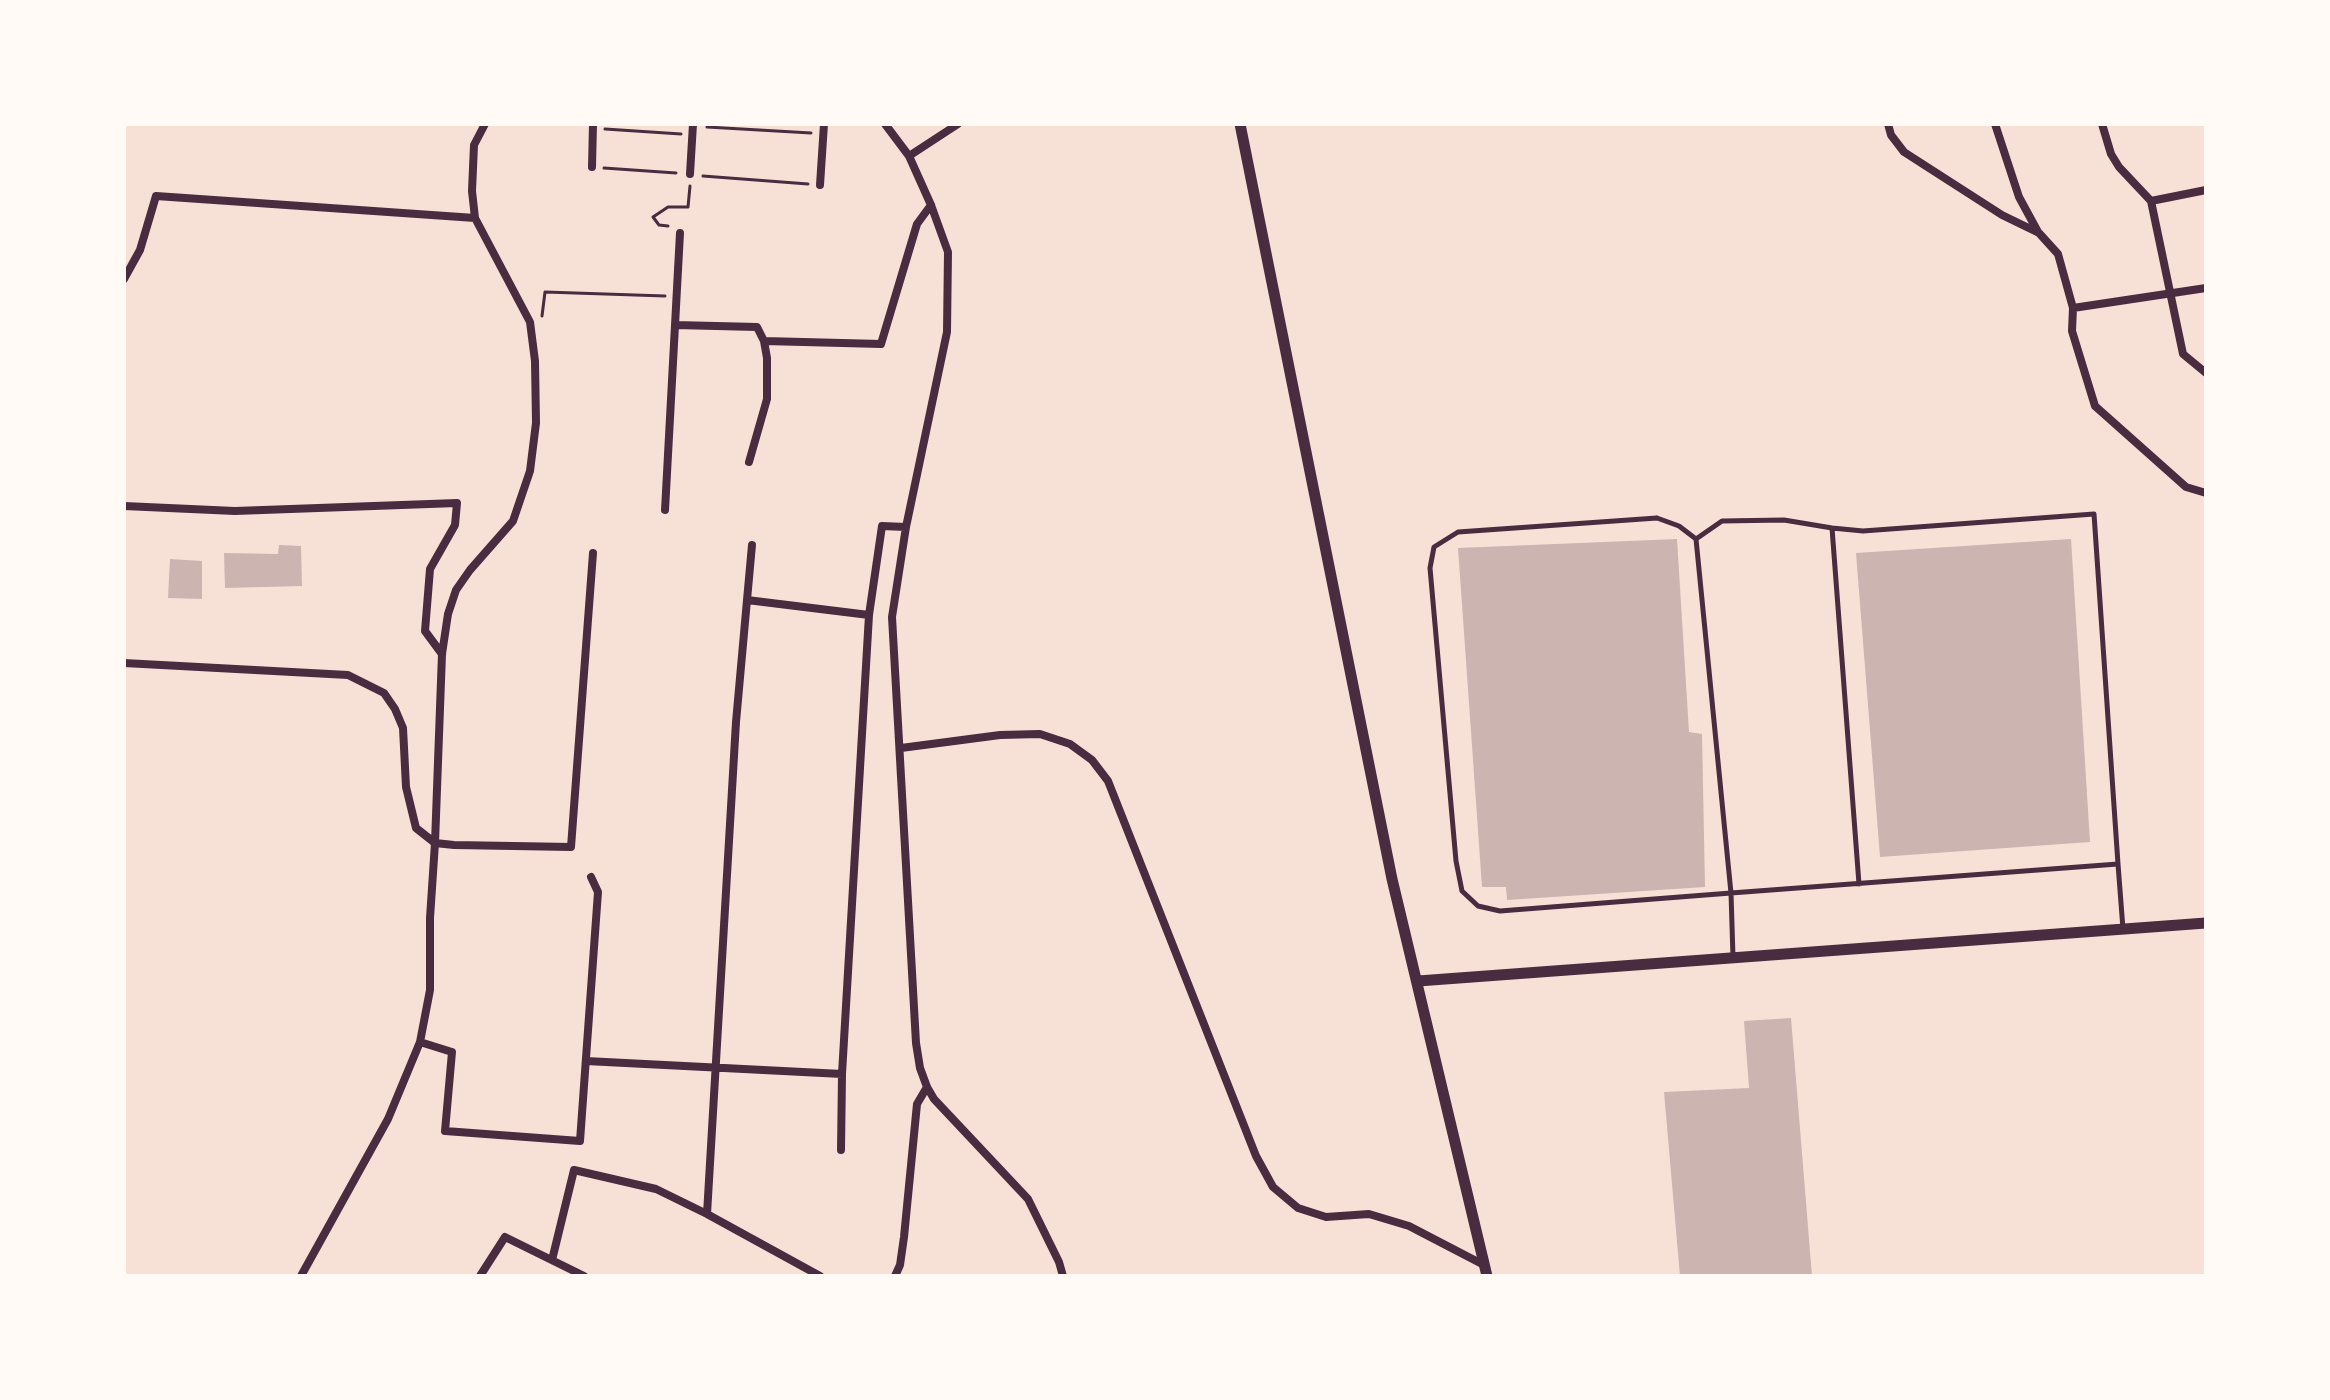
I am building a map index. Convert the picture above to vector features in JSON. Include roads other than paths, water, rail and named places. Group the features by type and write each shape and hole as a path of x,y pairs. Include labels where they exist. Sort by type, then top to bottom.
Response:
{"street":[{"path":"301,1276 388,1119 420,1042 430,990 430,918 442,654 448,614 456,590 513,521 530,471 536,423 531,327 517,293 475,218 472,191 474,145 485,124"},
{"path":"885,124 909,156 948,252 947,332 906,527 892,617 916,1043 920,1068 934,1099 1028,1199 1063,1276"},
{"path":"909,156 958,124"},
{"path":"1240,124 1392,879 1486,1270"},
{"path":"1888,124 1891,135 1904,152 2002,215 2039,233"},
{"path":"1995,124 2019,197 2039,233 2058,254 2073,308 2072,331 2095,406 2186,487 2206,493"},
{"path":"2102,124 2111,154 2119,167 2151,201 2183,354 2206,373"},
{"path":"592,167 593,126"},
{"path":"690,174 693,128"},
{"path":"820,185 824,129"},
{"path":"2151,201 2206,190"},
{"path":"124,279 140,250 156,196 475,218"},
{"path":"764,341 881,344 917,224 931,205"},
{"path":"665,510 680,233"},
{"path":"2073,308 2206,288"},
{"path":"675,325 757,327 767,358 767,399 749,462"},
{"path":"124,506 235,511 457,503 455,525 430,569 425,631 442,654"},
{"path":"841,1150 842,1074 869,615 882,526 906,527"},
{"path":"707,1214 736,722 752,545"},
{"path":"124,663 348,675 384,693 395,709 403,728 406,787 413,818 416,828 435,843 571,847 593,553"},
{"path":"747,600 869,615"},
{"path":"901,748 1000,735 1040,734 1070,744 1092,760 1108,781 1256,1156 1273,1187 1298,1208 1326,1217 1369,1214 1409,1226 1486,1270"},
{"path":"420,1042 452,1052 445,1131 580,1141 598,892 591,877"},
{"path":"1418,981 2206,923"},
{"path":"586,1061 842,1074"},
{"path":"895,1276 904,1237 917,1104 927,1087"},
{"path":"552,1260 574,1170 656,1189 820,1276"},
{"path":"480,1276 505,1237 584,1276"}],"lane":[{"path":"1696,539 1722,521 1784,520 1863,531 2094,514 2123,929"},
{"path":"1733,958 1731,893 1696,539 1679,526 1657,518 1458,532 1434,547 1430,568 1456,861 1462,891 1478,906 1500,911 1731,893 2118,864"},
{"path":"1832,528 1859,884"}]}
